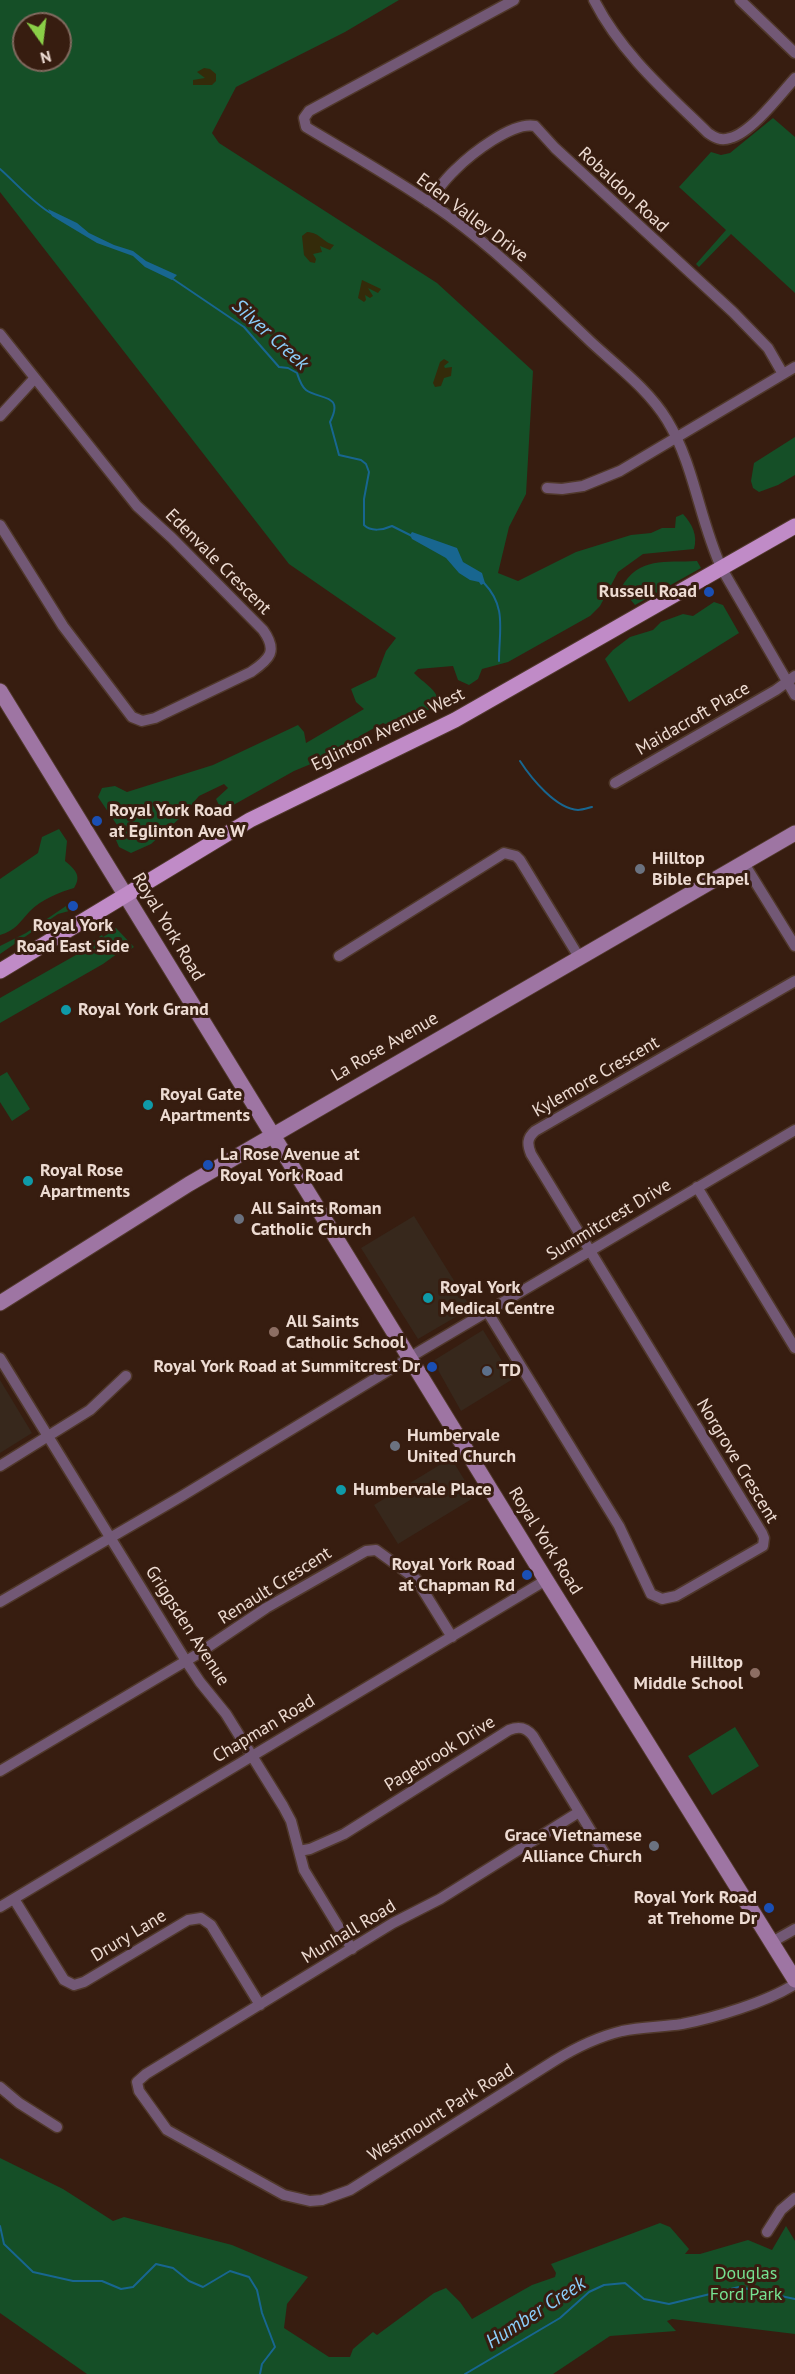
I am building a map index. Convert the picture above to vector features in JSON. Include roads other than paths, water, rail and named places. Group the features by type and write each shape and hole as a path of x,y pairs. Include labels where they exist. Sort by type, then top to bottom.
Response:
{"main road":[{"name":"Eglinton Avenue West","path":"0,970 250,820 455,720 795,526"},
{"name":"Royal York Road","path":"0,691 795,1982"},
{"name":"La Rose Avenue","path":"0,1303 130,1219 795,833"}],"street":[{"name":"Eden Valley Drive","path":"514,0 309,111 304,118 306,127 326,137 428,202 473,234 518,272 660,409 690,468 712,549 722,569"},
{"path":"594,0 612,31 637,63 715,138 730,138 745,130 795,78"},
{"path":"746,2 795,53"},
{"name":"Robaldon Road","path":"428,202 456,168 484,147 523,125 535,126 555,148 733,312 768,348 783,374"},
{"name":"Edenvale Crescent","path":"0,334 137,506 263,630 272,644 272,651 265,662 251,672 155,718 142,721 132,717 63,626 0,525"},
{"path":"547,488 572,488 596,482 620,471 795,367"},
{"path":"0,417 34,378"},
{"path":"722,569 791,679 795,695"},
{"name":"Maidacroft Place","path":"615,783 791,679"},
{"path":"339,956 489,861 509,854 520,860 579,957"},
{"path":"743,862 795,946"},
{"name":"Kylemore Crescent","path":"591,1251 531,1154 528,1142 530,1135 795,981"},
{"name":"Summitcrest Drive","path":"409,1358 795,1130"},
{"path":"697,1187 795,1348"},
{"name":"Norgrove Crescent","path":"487,1311 619,1526 651,1594 656,1598 671,1599 759,1549 765,1542 762,1533 591,1251"},
{"name":"Griggsden Avenue","path":"0,1358 186,1661 226,1714 253,1756 291,1821 304,1870 352,1949"},
{"path":"0,1602 276,1440 409,1358"},
{"path":"0,1466 90,1410 126,1376"},
{"name":"Renault Crescent","path":"0,1771 186,1661 266,1608 366,1551 376,1550 416,1579 452,1637"},
{"name":"Chapman Road","path":"0,1907 546,1580"},
{"name":"Pagebrook Drive","path":"299,1851 320,1845 344,1834 514,1728 525,1728 533,1736 608,1859"},
{"name":"Munhall Road","path":"137,2082 146,2074 393,1923 440,1899 579,1812"},
{"name":"Drury Lane","path":"14,1899 64,1980 74,1985 84,1982 188,1920 201,1918 211,1926 260,2005"},
{"path":"772,1942 795,1929"},
{"name":"Westmount Park Road","path":"137,2082 139,2091 166,2130 284,2195 297,2199 322,2200 350,2190 554,2061 587,2043 623,2031 710,2017 781,1992 795,1982"},
{"path":"0,2086 26,2108 57,2127"},
{"path":"767,2232 781,2210 795,2198"}],"water":[{"path":"48,209 77,223 89,233 133,251 146,261 177,275 172,280 145,267 133,256 97,243 52,216"},
{"path":"412,532 457,548 463,562 482,573 485,583 481,585 459,573 446,558 412,539 410,535"}],"waterway":[{"name":"Silver Creek","path":"0,169 52,214"},
{"name":"Silver Creek","path":"173,279 244,327 279,367 288,368 297,373 306,390 332,402 334,413 330,422 339,455 361,460 366,464 369,472 364,499 364,525 377,530 392,526 412,536"},
{"name":"Silver Creek","path":"484,583 499,610 499,661"},
{"name":"Silver Creek","path":"520,761 537,784 553,799 578,810 592,807"},
{"name":"Humber Creek","path":"0,2226 4,2244 33,2272 73,2281 102,2281 121,2289 133,2287 156,2264 173,2268 189,2281 203,2287 230,2271 249,2277 257,2290 262,2313 275,2347 262,2364 260,2374"},
{"name":"Humber Creek","path":"465,2374 560,2318 589,2292 604,2285 625,2283 644,2299 669,2304 739,2287 795,2299"}],"place":[{"name":"Russell Road","path":"709,592"},
{"name":"Royal York Road at Eglinton Ave W","path":"97,821"},
{"name":"Hilltop Bible Chapel","path":"640,869"},
{"name":"Royal York Road East Side","path":"73,906"},
{"name":"Royal York Grand","path":"66,1010"},
{"name":"Royal Gate Apartments","path":"148,1105"},
{"name":"La Rose Avenue at Royal York Road","path":"208,1165"},
{"name":"Royal Rose Apartments","path":"28,1181"},
{"name":"All Saints Roman Catholic Church","path":"239,1219"},
{"name":"Royal York Medical Centre","path":"428,1298"},
{"name":"All Saints Catholic School","path":"274,1332"},
{"name":"Royal York Road at Summitcrest Dr","path":"432,1367"},
{"name":"TD","path":"487,1371"},
{"name":"Humbervale United Church","path":"395,1446"},
{"name":"Humbervale Place","path":"341,1490"},
{"name":"Royal York Road at Chapman Rd","path":"527,1575"},
{"name":"Hilltop Middle School","path":"755,1673"},
{"name":"Grace Vietnamese Alliance Church","path":"654,1846"},
{"name":"Royal York Road at Trehome Dr","path":"769,1908"}],"park label":[{"name":"Douglas Ford Park","path":"746,2284"}]}
